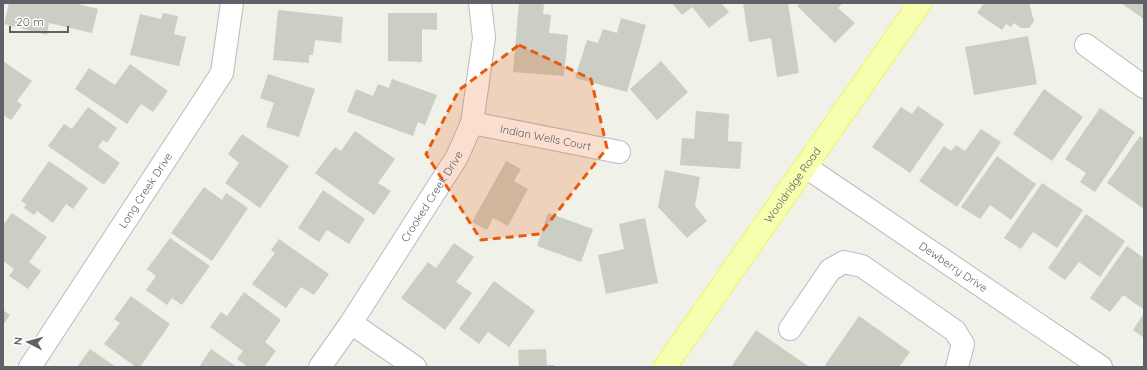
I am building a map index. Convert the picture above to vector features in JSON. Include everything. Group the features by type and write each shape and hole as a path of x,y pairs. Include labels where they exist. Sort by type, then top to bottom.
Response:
{"main road":[{"name":"Wooldridge Road","path":"665,367 920,3"}],"street":[{"name":"Long Creek Drive","path":"30,367 222,73 232,3"},
{"name":"Crooked Creek Drive","path":"320,367 351,323 457,156 472,123 484,38 480,3"},
{"path":"1086,45 1144,87"},
{"name":"Indian Wells Court","path":"472,123 618,152"},
{"name":"Dewberry Drive","path":"806,167 1101,367"},
{"path":"790,329 830,270 844,262 862,266 955,331 963,344 957,367"},
{"path":"351,323 415,367"}],"highlighted area":[{"path":"519,45 591,79 607,148 540,234 481,240 426,154 459,90"}],"building":[{"path":"9,3 74,3 98,9 92,33 49,23 47,35 4,24"},
{"path":"519,3 544,3 543,14 551,15 549,33 568,35 564,76 513,72"},
{"path":"672,3 721,3 729,12 709,28 692,7 682,15"},
{"path":"743,3 788,3 799,73 777,77 771,38 749,42"},
{"path":"801,3 843,3 838,8 855,23 835,43 797,6"},
{"path":"984,3 1029,3 1034,21 1029,28 1021,28 1014,23 1011,27 1006,24 1002,30 977,13"},
{"path":"1121,3 1144,3 1144,19"},
{"path":"278,10 343,17 341,43 315,40 313,55 309,55 309,63 273,60"},
{"path":"163,13 178,16 174,34 186,37 179,66 130,55 140,14 161,19"},
{"path":"388,13 437,13 437,30 422,29 422,62 388,61"},
{"path":"621,18 646,25 627,92 575,78 587,40 598,43 603,29 617,33"},
{"path":"1028,36 1037,84 974,95 965,47"},
{"path":"3,61 32,81 17,101 22,105 11,120 3,115"},
{"path":"661,61 688,92 657,120 630,89"},
{"path":"130,64 168,91 153,112 141,104 127,124 75,89 89,68 115,85"},
{"path":"268,74 315,89 299,137 266,127 274,103 260,98"},
{"path":"392,79 437,95 425,125 418,122 413,136 347,112 356,89 373,96 378,84 389,88"},
{"path":"1044,89 1083,117 1052,161 1013,134"},
{"path":"918,106 944,124 910,173 872,147 901,107 912,114"},
{"path":"88,107 117,128 107,143 103,140 98,147 120,163 104,185 48,146 64,124 72,129"},
{"path":"1100,108 1135,132 1095,192 1080,182 1086,173 1065,159"},
{"path":"696,111 729,114 728,141 742,142 740,169 680,165 682,138 694,139"},
{"path":"981,129 1001,142 957,207 919,181 944,146 951,151 956,145 965,151"},
{"path":"355,131 395,159 378,183 391,191 374,215 315,173 335,147 341,151"},
{"path":"242,134 289,166 260,208 225,183 239,163 228,154"},
{"path":"1140,136 1144,138 1144,209 1107,183"},
{"path":"997,156 1036,184 1011,220 990,205 980,219 961,207"},
{"path":"49,161 88,188 73,209 66,204 53,223 37,211 34,215 24,208 26,204 21,201"},
{"path":"506,161 521,169 514,181 528,189 508,226 493,218 487,230 472,222"},
{"path":"665,170 700,177 695,206 707,221 687,238 658,207"},
{"path":"1042,183 1083,210 1057,248 1033,232 1021,249 1004,238"},
{"path":"204,187 222,200 226,193 248,208 212,261 171,233"},
{"path":"323,190 365,219 349,244 327,230 319,242 298,228"},
{"path":"12,213 47,237 29,262 41,271 28,289 9,276 14,269 3,261 3,225"},
{"path":"548,213 593,229 581,262 537,246"},
{"path":"1086,214 1125,241 1100,277 1079,262 1065,280 1048,268"},
{"path":"645,218 658,283 606,294 598,255 624,249 619,224"},
{"path":"170,238 210,266 182,305 172,298 167,305 146,290 156,276 147,269"},
{"path":"279,239 329,274 314,295 301,287 286,308 252,284 275,253 271,250"},
{"path":"454,243 474,257 456,282 472,293 445,330 401,298 428,262 436,268"},
{"path":"1127,246 1144,258 1144,308 1143,309 1123,295 1110,312 1090,298"},
{"path":"494,281 535,311 509,347 488,332 479,344 459,329"},
{"path":"244,292 281,320 265,342 276,351 264,367 248,367 237,359 243,351 210,327 221,312 227,316"},
{"path":"131,296 170,324 140,367 136,367 104,344 120,323 114,319"},
{"path":"3,310 10,315 3,325"},
{"path":"1144,313 1144,338 1133,330"},
{"path":"859,316 910,352 899,367 828,367 825,365"},
{"path":"756,330 808,366 731,367"},
{"path":"90,349 116,367 77,367"},
{"path":"211,349 237,367 199,367"},
{"path":"546,349 547,365 554,365 554,367 519,367 518,350"}]}
